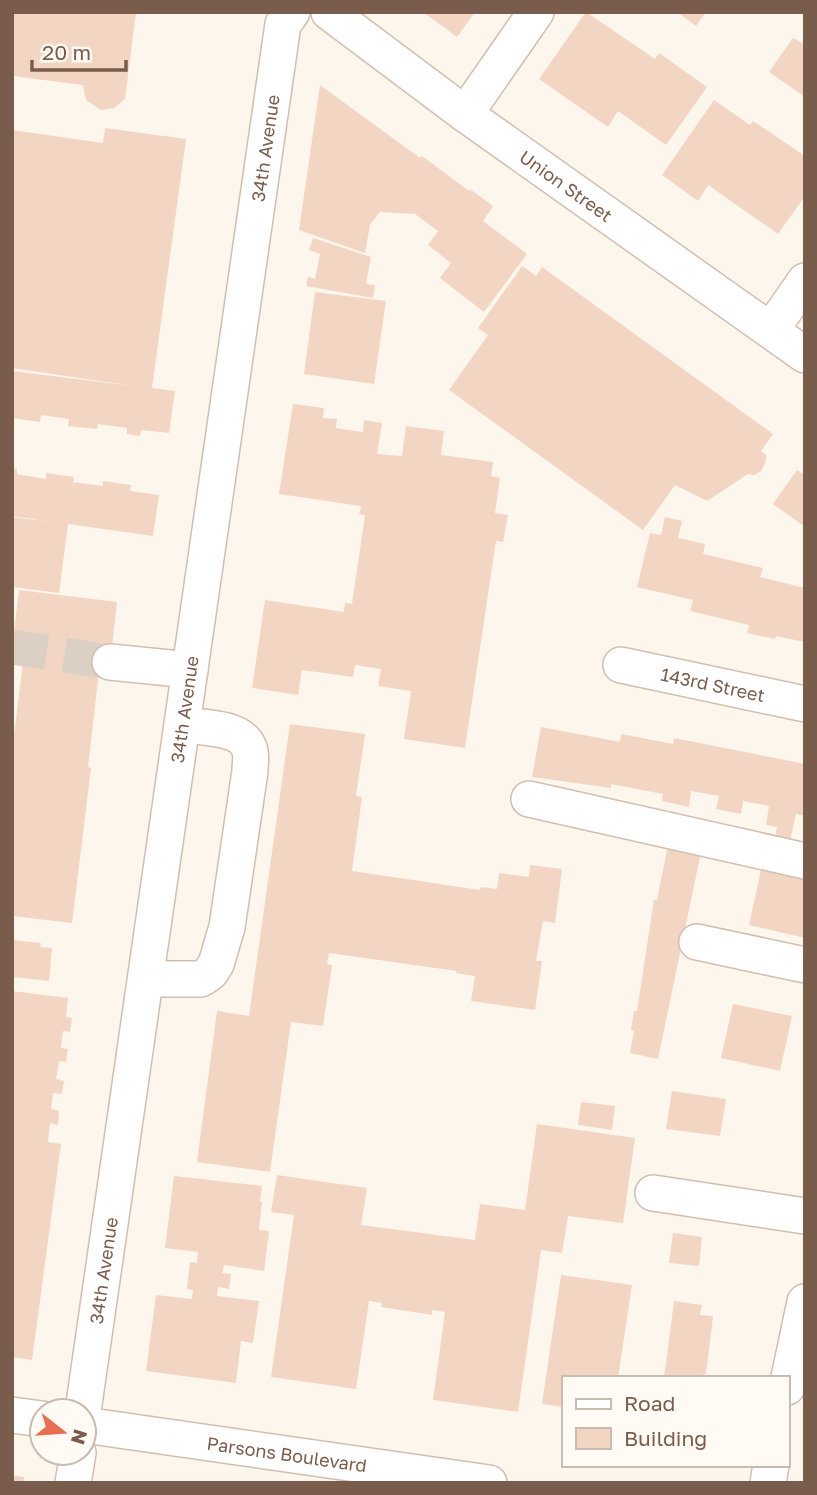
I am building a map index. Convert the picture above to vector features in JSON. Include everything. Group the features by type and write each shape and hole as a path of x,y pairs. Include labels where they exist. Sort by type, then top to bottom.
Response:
{"street":[{"name":"34th Avenue","path":"85,1397 283,24 292,12"},
{"name":"Union Street","path":"329,12 465,114 805,355"},
{"path":"465,114 536,12"},
{"path":"771,330 805,282"},
{"path":"110,662 190,670"},
{"name":"143rd Street","path":"621,665 805,704"},
{"path":"146,979 201,979 216,964 227,927 250,771 251,753 243,740 229,732 182,725"},
{"path":"530,799 805,862"},
{"path":"697,942 805,965"},
{"path":"653,1193 805,1216"},
{"path":"789,1378 805,1302"},
{"name":"Parsons Boulevard","path":"98,1427 489,1483"}],"building":[{"path":"12,12 136,12 125,99 114,108 101,110 86,100 83,85 12,76"},
{"path":"423,12 475,12 457,37"},
{"path":"586,12 655,59 659,53 707,87 666,145 618,111 608,127 539,79"},
{"path":"677,12 706,12 696,26"},
{"path":"793,38 802,43 805,38 805,97 769,72"},
{"path":"320,85 420,158 422,156 493,206 483,221 527,254 484,312 440,278 451,263 428,245 438,231 415,214 380,212 370,225 365,253 299,230"},
{"path":"714,100 750,125 753,121 805,156 805,196 778,234 708,185 698,201 662,175"},
{"path":"105,128 186,139 152,388 175,391 169,433 141,430 140,436 127,434 127,428 98,424 97,429 68,426 69,419 41,415 40,422 12,418 12,371 133,386 12,368 12,130 103,143"},
{"path":"313,238 371,257 366,284 375,285 373,298 306,286 308,277 315,279 320,254 309,250"},
{"path":"522,266 536,276 542,267 773,434 761,451 766,455 766,461 761,471 754,475 748,474 707,501 675,485 643,530 449,390 488,335 478,328"},
{"path":"315,292 386,301 374,384 304,374"},
{"path":"293,404 324,408 323,418 337,419 336,428 363,432 364,420 382,423 377,454 402,456 406,426 444,431 441,455 493,462 491,476 500,478 495,513 508,515 503,542 496,541 465,748 404,739 411,691 378,686 381,669 355,665 353,677 302,670 298,695 252,688 265,600 344,612 345,603 352,604 365,515 359,514 361,506 279,494"},
{"path":"12,468 17,469 17,474 46,479 46,473 74,477 73,482 103,486 103,481 131,485 130,491 159,495 153,536 68,524 59,593 12,587 12,517 51,522 12,516"},
{"path":"797,470 805,475 805,527 773,504"},
{"path":"665,517 682,521 678,538 705,544 703,554 763,568 760,577 805,588 805,642 747,633 749,625 690,611 693,600 637,587 650,533 661,535"},
{"path":"19,590 117,602 109,673 99,672 88,767 91,768 72,923 12,916 12,752 23,662 12,661 12,648"},
{"path":"290,724 365,734 356,796 362,797 352,871 480,890 481,887 497,889 499,873 529,877 530,865 562,869 555,923 543,921 536,961 542,961 535,1010 471,1001 475,976 456,973 457,971 329,953 327,964 332,965 323,1026 291,1022 270,1172 197,1162 217,1011 249,1016"},
{"path":"541,727 620,742 621,734 673,744 674,738 805,764 805,816 796,814 790,841 775,838 777,827 766,825 769,806 743,801 741,814 716,809 719,796 691,791 689,807 662,801 663,794 611,784 611,788 532,777"},
{"path":"668,845 701,852 658,1059 630,1053 634,1031 631,1030 634,1011 637,1011 654,900 657,900"},
{"path":"761,870 805,879 805,938 749,925"},
{"path":"12,940 41,943 40,947 52,948 49,981 12,977"},
{"path":"12,991 68,998 66,1017 72,1018 70,1032 63,1031 61,1048 68,1049 66,1062 59,1061 56,1079 64,1081 62,1094 53,1093 51,1109 59,1111 58,1125 50,1123 48,1142 61,1144 32,1360 12,1357"},
{"path":"733,1004 792,1016 780,1071 721,1058"},
{"path":"672,1091 726,1099 720,1136 666,1129"},
{"path":"581,1102 615,1106 612,1130 578,1125"},
{"path":"537,1124 635,1138 623,1223 568,1216 562,1253 541,1250 518,1412 433,1400 445,1312 432,1310 432,1315 381,1307 382,1303 369,1301 356,1389 271,1377 294,1215 271,1212 277,1175 367,1188 361,1225 475,1240 480,1204 525,1210"},
{"path":"174,1176 262,1186 259,1230 269,1231 264,1271 224,1265 222,1273 231,1274 229,1289 218,1287 217,1296 259,1301 253,1343 241,1341 236,1383 146,1371 156,1295 192,1299 193,1290 187,1289 190,1262 197,1263 198,1252 165,1248"},
{"path":"673,1233 702,1237 699,1266 669,1263"},
{"path":"561,1275 632,1285 618,1376 562,1376 562,1407 542,1404"},
{"path":"674,1301 702,1305 700,1315 713,1316 706,1374 664,1376"},
{"path":"12,1475 24,1477 23,1483 12,1483"}],"tunnel":[{"path":"12,647 110,662"}]}
